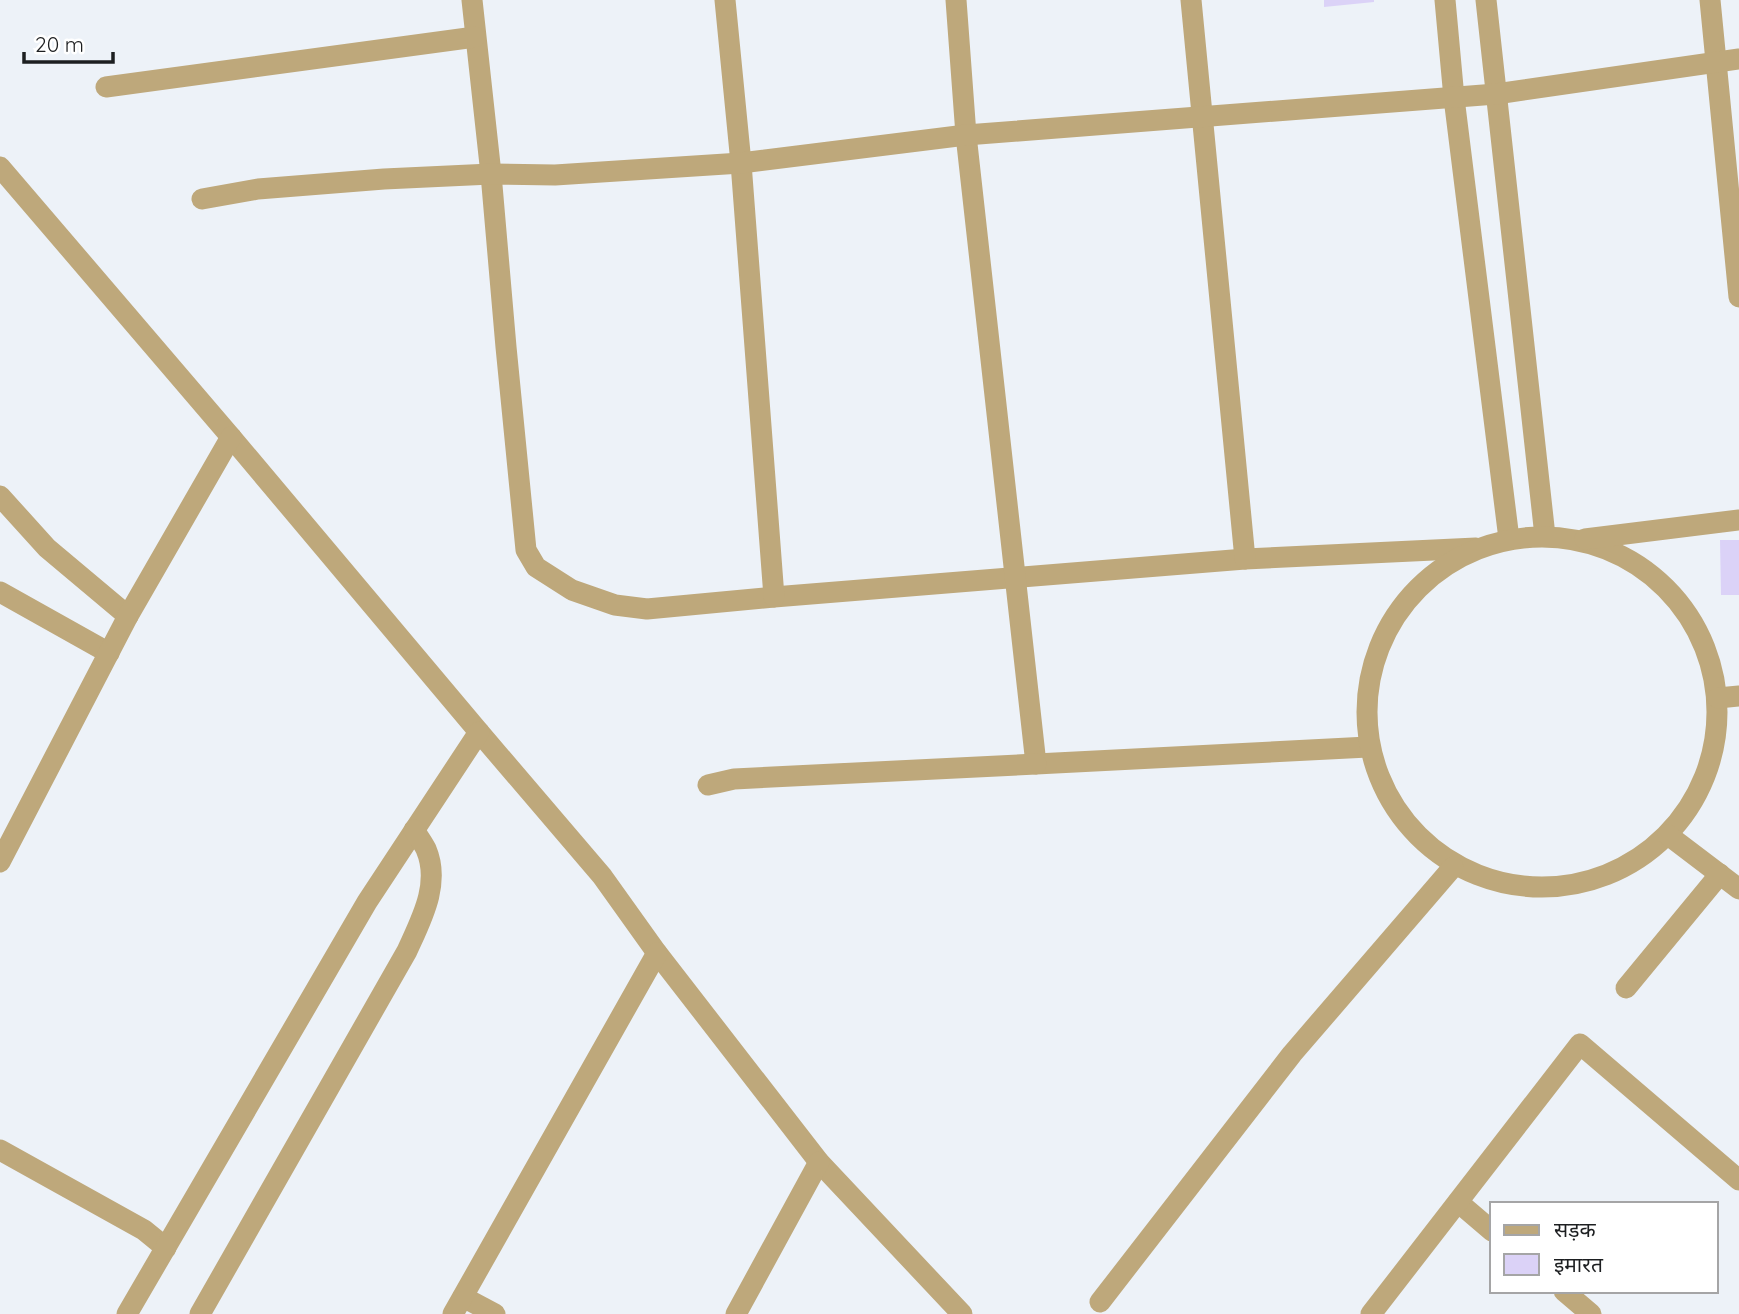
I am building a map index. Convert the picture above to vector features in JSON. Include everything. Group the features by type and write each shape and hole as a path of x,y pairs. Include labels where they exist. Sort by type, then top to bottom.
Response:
{"street":[{"path":"472,0 526,550 536,567 572,590 615,605 647,609 1245,559 1476,548 1509,538 1545,536 1601,547 1646,570 1682,605 1707,649 1728,697 1715,748 1698,794 1668,835 1623,868 1571,886 1515,886 1453,867 1419,838 1386,796 1368,747 1367,686 1386,628 1424,580 1476,548"},
{"path":"725,0 741,163 774,597"},
{"path":"956,0 965,135 1036,764"},
{"path":"1191,0 1245,559"},
{"path":"1445,0 1454,98 1509,538"},
{"path":"1486,0 1545,536"},
{"path":"1710,0 1739,297"},
{"path":"106,87 475,37"},
{"path":"202,199 258,189 384,179 491,174 555,175 741,163 965,135 1496,94 1739,59"},
{"path":"0,167 602,876 657,953 818,1162 962,1314"},
{"path":"0,862 128,616 231,437"},
{"path":"0,496 47,548 128,616"},
{"path":"1572,540 1739,520"},
{"path":"0,592 109,653"},
{"path":"127,1314 367,902 479,732"},
{"path":"708,785 734,779 1368,747"},
{"path":"200,1314 407,951 427,905 431,884 427,850 414,830"},
{"path":"1668,835 1739,889"},
{"path":"1100,1303 1292,1054 1453,867"},
{"path":"1626,988 1720,874"},
{"path":"495,1314 458,1306 657,953"},
{"path":"1371,1314 1580,1044 1739,1180"},
{"path":"0,1150 144,1230 166,1248"},
{"path":"736,1314 818,1162"},
{"path":"1458,1202 1490,1229"},
{"path":"1566,1293 1591,1314"}],"building":[{"path":"1324,0 1374,0 1374,2 1324,7"},
{"path":"1720,540 1739,540 1739,595 1721,595"}]}
